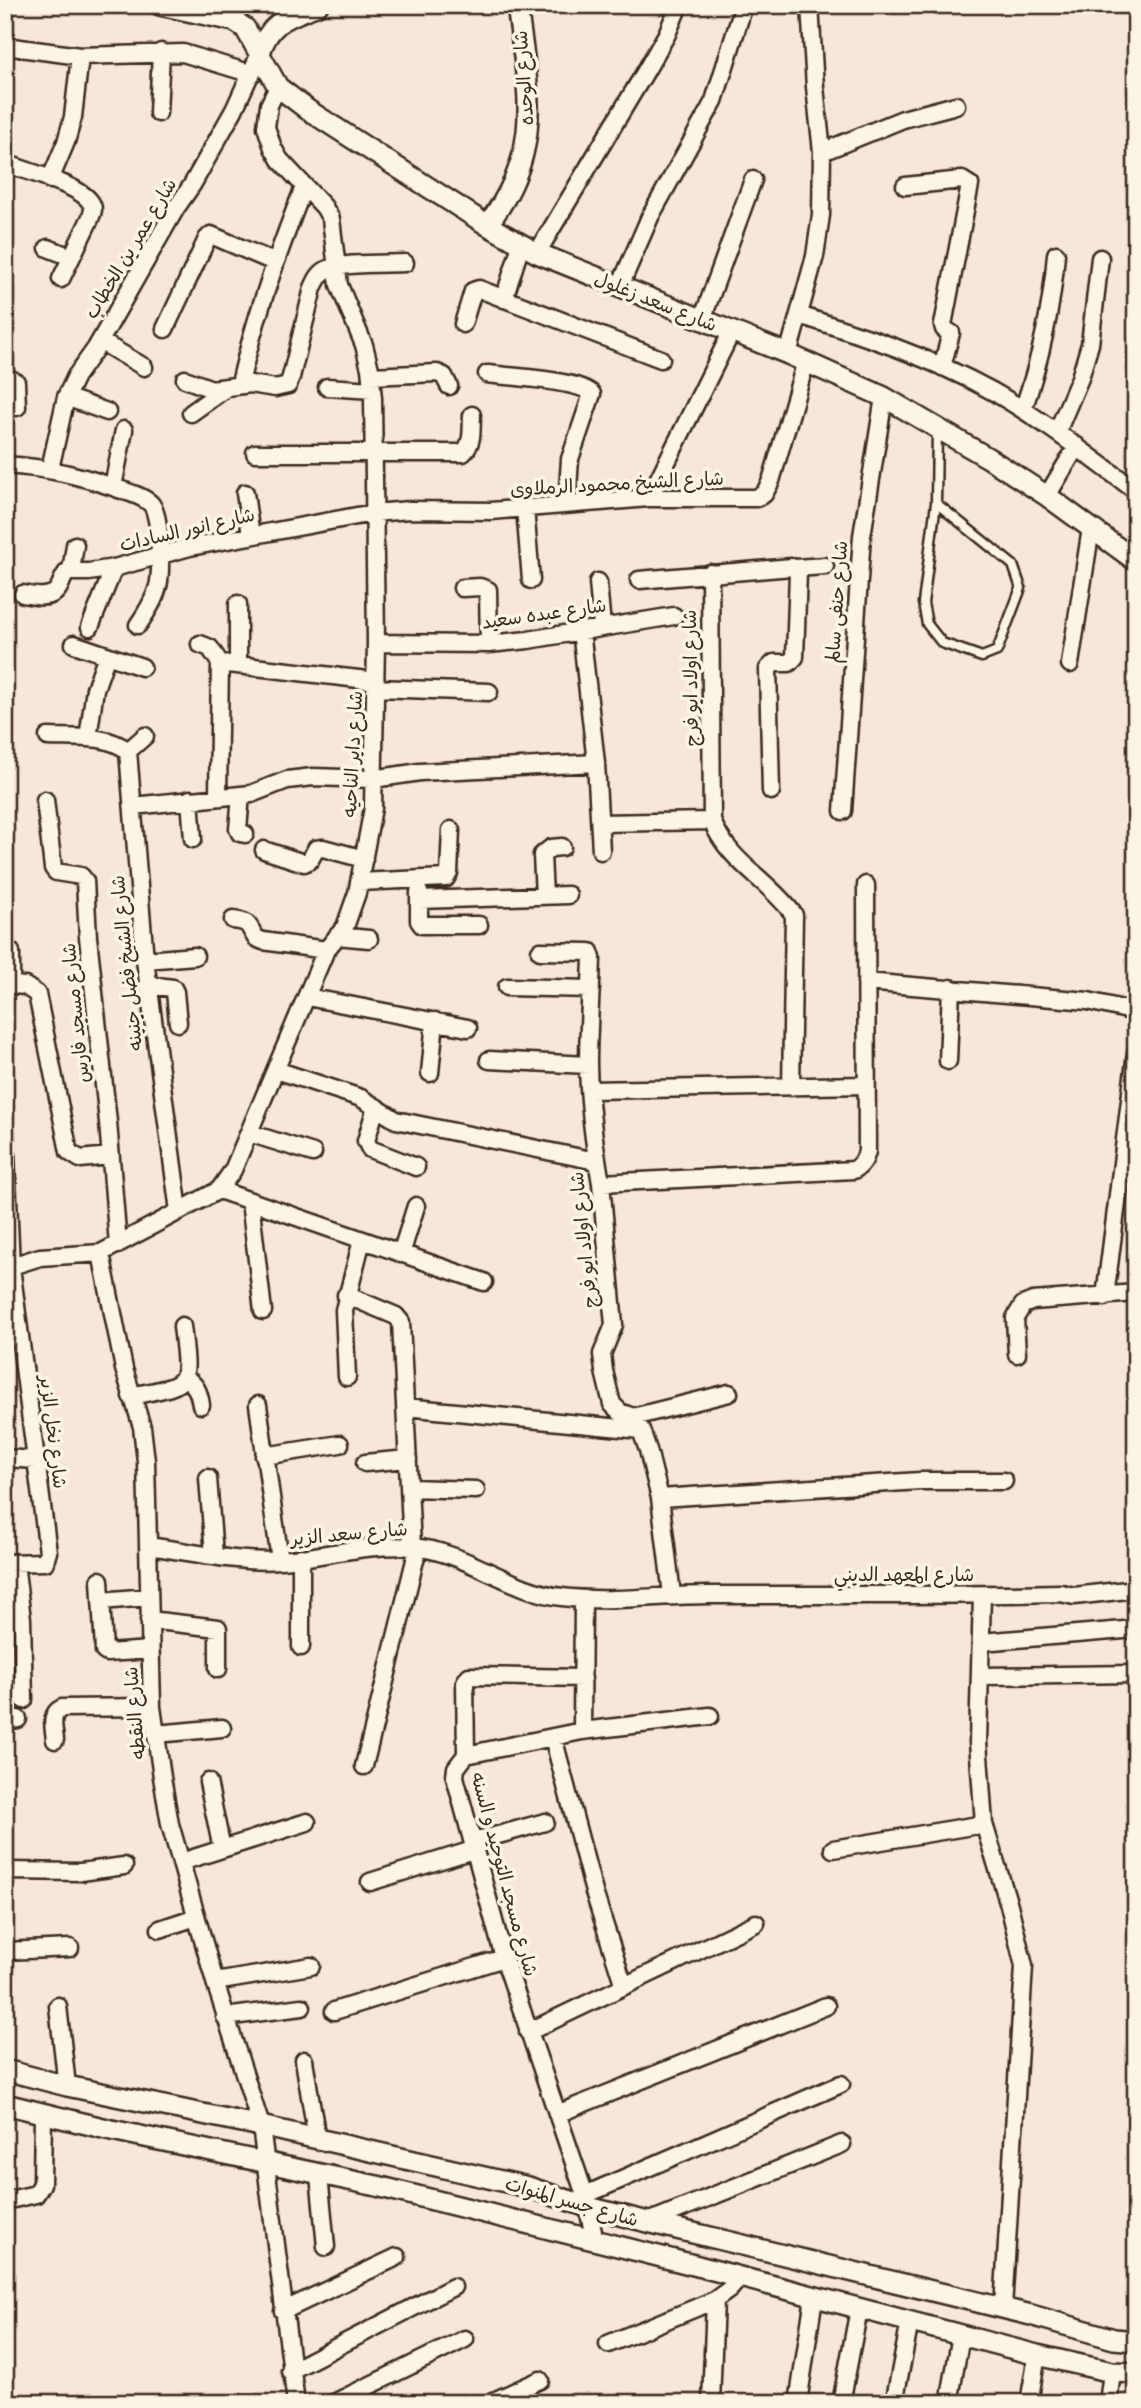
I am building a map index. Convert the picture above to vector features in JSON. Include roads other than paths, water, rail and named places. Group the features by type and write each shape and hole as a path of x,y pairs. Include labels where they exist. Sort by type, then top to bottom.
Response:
{"street":[{"name":"شارع سعد زغلول","path":"160,5 205,10 245,28 278,87 308,110 529,249 797,357 884,397 1046,496 1136,561"},
{"path":"260,53 270,31 280,21 318,5"},
{"name":"شارع الوحده","path":"487,225 513,186 527,141 529,117 517,5"},
{"path":"504,299 529,249 650,64 679,5"},
{"path":"620,286 650,216 714,102 744,5"},
{"path":"797,357 799,316 820,235 822,152 814,86 810,5"},
{"path":"5,46 80,56 161,52 198,56 252,74"},
{"path":"158,113 161,52"},
{"name":"شارع عمر بن الخطاب","path":"50,469 66,397 76,376 100,341 192,185 252,74 260,53"},
{"path":"50,180 73,117 80,56"},
{"name":"شارع داير الناحيه","path":"8,1267 40,1257 101,1253 219,1190 233,1170 326,950 348,920 359,882 373,808 376,685 371,383 364,345 339,285 331,219 324,207 280,160 266,127 269,105 278,87"},
{"path":"822,152 903,119 956,105"},
{"path":"5,163 79,192 91,202 94,211 61,279"},
{"path":"702,320 753,180"},
{"path":"905,186 962,180 970,185 943,325 944,329 951,333 942,367"},
{"path":"191,412 233,386 274,262 304,187"},
{"path":"165,330 211,235 274,262"},
{"path":"48,248 71,257"},
{"path":"1023,410 1043,346 1051,305 1056,254"},
{"path":"1057,432 1080,378 1090,344 1100,258"},
{"path":"185,379 212,389 233,386 275,388 288,385 313,288 324,270 335,266 405,263"},
{"path":"463,324 475,290 661,359"},
{"path":"799,316 874,339 942,367 1023,410 1077,446 1136,491"},
{"path":"649,498 732,331"},
{"path":"100,341 144,367"},
{"name":"شارع الشيخ محمود الرملاوى","path":"373,513 410,510 491,511 649,498 756,498 764,494 771,481 797,357"},
{"path":"327,387 437,373 444,376 449,386"},
{"path":"487,374 569,384 587,389 592,394 570,459 567,504"},
{"path":"5,376 16,382 17,407"},
{"path":"66,397 107,412"},
{"name":"شارع حنفى سالم","path":"843,811 862,536 884,397"},
{"path":"256,453 463,453 468,449 471,440 472,415"},
{"path":"113,487 124,430"},
{"path":"1046,496 1077,446"},
{"path":"5,465 50,469 113,487 137,495 155,508 160,554 159,582 152,603 138,625"},
{"path":"245,493 251,536"},
{"path":"525,508 531,580"},
{"name":"شارع انور السادات","path":"71,571 89,572 114,568 160,554 373,513"},
{"path":"1070,664 1091,528"},
{"path":"23,594 38,597 52,595 58,589 62,578 71,571 75,545"},
{"path":"639,580 825,566"},
{"path":"90,627 114,568"},
{"path":"771,791 768,669 774,663 789,663 795,657 796,568"},
{"name":"شارع اولاد ابو فرج","path":"710,573 712,821"},
{"path":"598,582 602,627"},
{"path":"462,588 480,587 488,590 489,644"},
{"path":"238,604 238,665"},
{"name":"شارع عبده سعيد","path":"376,643 489,644 674,616"},
{"path":"581,631 596,764 601,851"},
{"path":"74,644 142,667"},
{"path":"200,644 210,648 220,663 218,796"},
{"path":"88,738 95,689 107,655"},
{"path":"220,663 376,685 489,692"},
{"path":"48,737 88,738 121,745 128,751 145,736"},
{"name":"شارع الشيخ فضل جنينه","path":"128,751 145,960 179,1212"},
{"path":"133,806 218,796 241,796 286,780 313,777 373,779 420,772 596,764"},
{"path":"241,796 237,829 245,834"},
{"path":"190,799 193,839"},
{"name":"شارع مسجد فارس","path":"45,800 53,868 56,872 81,876 85,881 118,1245"},
{"path":"600,823 712,821 722,841 746,869 785,902 794,915 791,1087"},
{"path":"359,882 446,878 449,873 451,830"},
{"path":"264,850 304,863 310,860 316,849 323,848 364,859"},
{"path":"544,896 542,855 551,848 562,848"},
{"path":"420,879 419,921 422,925 479,925"},
{"path":"601,1183 854,1170 865,1160 866,885"},
{"path":"419,901 568,895"},
{"path":"233,920 246,922 256,938 263,941 326,950"},
{"path":"337,936 369,939"},
{"name":"شارع اولاد ابو فرج","path":"540,951 590,952 592,958 589,1090 614,1325 602,1354 612,1404 637,1423"},
{"path":"11,952 10,981 13,985 25,986 37,994 69,1152 80,1159 110,1156"},
{"path":"145,960 195,956"},
{"path":"866,982 1088,1001 1136,1012"},
{"path":"148,985 173,988 178,1023"},
{"path":"507,987 591,989"},
{"path":"948,1061 951,988"},
{"path":"307,997 468,1028"},
{"path":"430,1073 435,1021"},
{"path":"1105,1297 1136,1053"},
{"path":"489,1060 588,1065"},
{"path":"276,1070 362,1098 396,1120 596,1161"},
{"path":"589,1090 866,1085"},
{"path":"376,1107 366,1141 370,1149 416,1167"},
{"name":"شارع نخل الزير","path":"5,1130 8,1267 48,1557 45,1562 10,1563"},
{"path":"249,1133 313,1153"},
{"path":"219,1190 484,1282"},
{"path":"250,1201 263,1311"},
{"path":"401,1254 415,1206"},
{"path":"346,1377 344,1310 362,1240"},
{"name":"شارع النقطه","path":"101,1253 145,1449 152,1707 170,1824 225,2017 261,2126 296,2403"},
{"path":"1017,1354 1015,1318 1023,1305 1033,1301 1136,1293"},
{"path":"346,1296 386,1311 401,1322 409,1488 415,1547 364,1766"},
{"path":"131,1396 178,1386 185,1378 187,1368 182,1326"},
{"path":"185,1378 192,1382 199,1392 201,1405"},
{"path":"405,1407 637,1423 729,1393"},
{"path":"258,1405 280,1560"},
{"path":"637,1423 660,1498 672,1595"},
{"path":"264,1456 340,1444"},
{"path":"5,1458 36,1460"},
{"path":"365,1463 408,1459"},
{"path":"208,1478 214,1555"},
{"path":"660,1498 920,1481 1004,1481"},
{"path":"409,1488 477,1490"},
{"name":"شارع سعد الزير","path":"148,1546 253,1562 388,1547 415,1547 448,1554 533,1590 557,1597 583,1599 672,1595"},
{"path":"301,1557 301,1647"},
{"path":"10,1563 22,1619 24,1700"},
{"path":"100,1580 104,1651 150,1650"},
{"name":"شارع المعهد الديني","path":"672,1595 1061,1593 1074,1596 1136,1589"},
{"path":"982,1595 978,1742 984,1824 1009,1905 1024,1966 1003,2308"},
{"path":"101,1601 148,1597"},
{"path":"582,1731 583,1599"},
{"path":"149,1620 218,1628 218,1668"},
{"path":"981,1642 1136,1629"},
{"path":"981,1676 1135,1674"},
{"path":"467,1755 465,1682 470,1676 583,1678"},
{"path":"55,1740 53,1718 56,1710 152,1707"},
{"name":"شارع مسجد التوحيد و السنه","path":"595,2241 586,2201 504,1958 455,1777 460,1760 467,1755 582,1731 710,1716"},
{"path":"156,1734 222,1728"},
{"path":"552,1737 594,1892 624,1986"},
{"path":"208,1782 222,1849"},
{"path":"181,1862 307,1822"},
{"path":"370,1882 545,1822"},
{"path":"833,1849 984,1824"},
{"path":"5,1871 81,1872 124,1866"},
{"path":"160,1928 196,1917"},
{"path":"528,2032 756,1923"},
{"path":"5,1951 70,1948"},
{"path":"334,2011 504,1958"},
{"path":"215,1982 311,1966"},
{"path":"58,2006 67,2086"},
{"path":"557,2114 826,2006"},
{"path":"225,2017 302,2007"},
{"path":"304,2060 317,2139"},
{"name":"شارع جسر المنوات","path":"5,2070 528,2187 586,2201 648,2222 1003,2308 1114,2339 1136,2341"},
{"path":"586,2201 841,2084"},
{"name":"شارع جسر المنوات","path":"5,2104 377,2186 1037,2355 1112,2372 1136,2373"},
{"path":"5,2201 36,2194 43,2184 43,2114"},
{"path":"648,2222 842,2144"},
{"path":"319,2175 326,2248"},
{"path":"283,2311 397,2257"},
{"path":"608,2344 715,2300 740,2277"},
{"path":"290,2371 453,2287"},
{"path":"798,2403 814,2297"},
{"path":"711,2403 715,2300"},
{"path":"841,2403 859,2309"},
{"path":"894,2403 910,2322"},
{"path":"949,2403 961,2335"},
{"path":"334,2403 465,2339"},
{"path":"1029,2403 1037,2355"},
{"path":"1108,2403 1112,2372"},
{"path":"489,2403 540,2381"}],"lane":[{"path":"936,503 1013,565 1021,588 997,651 982,657 942,643 927,624 923,603 936,503 937,427"}]}
